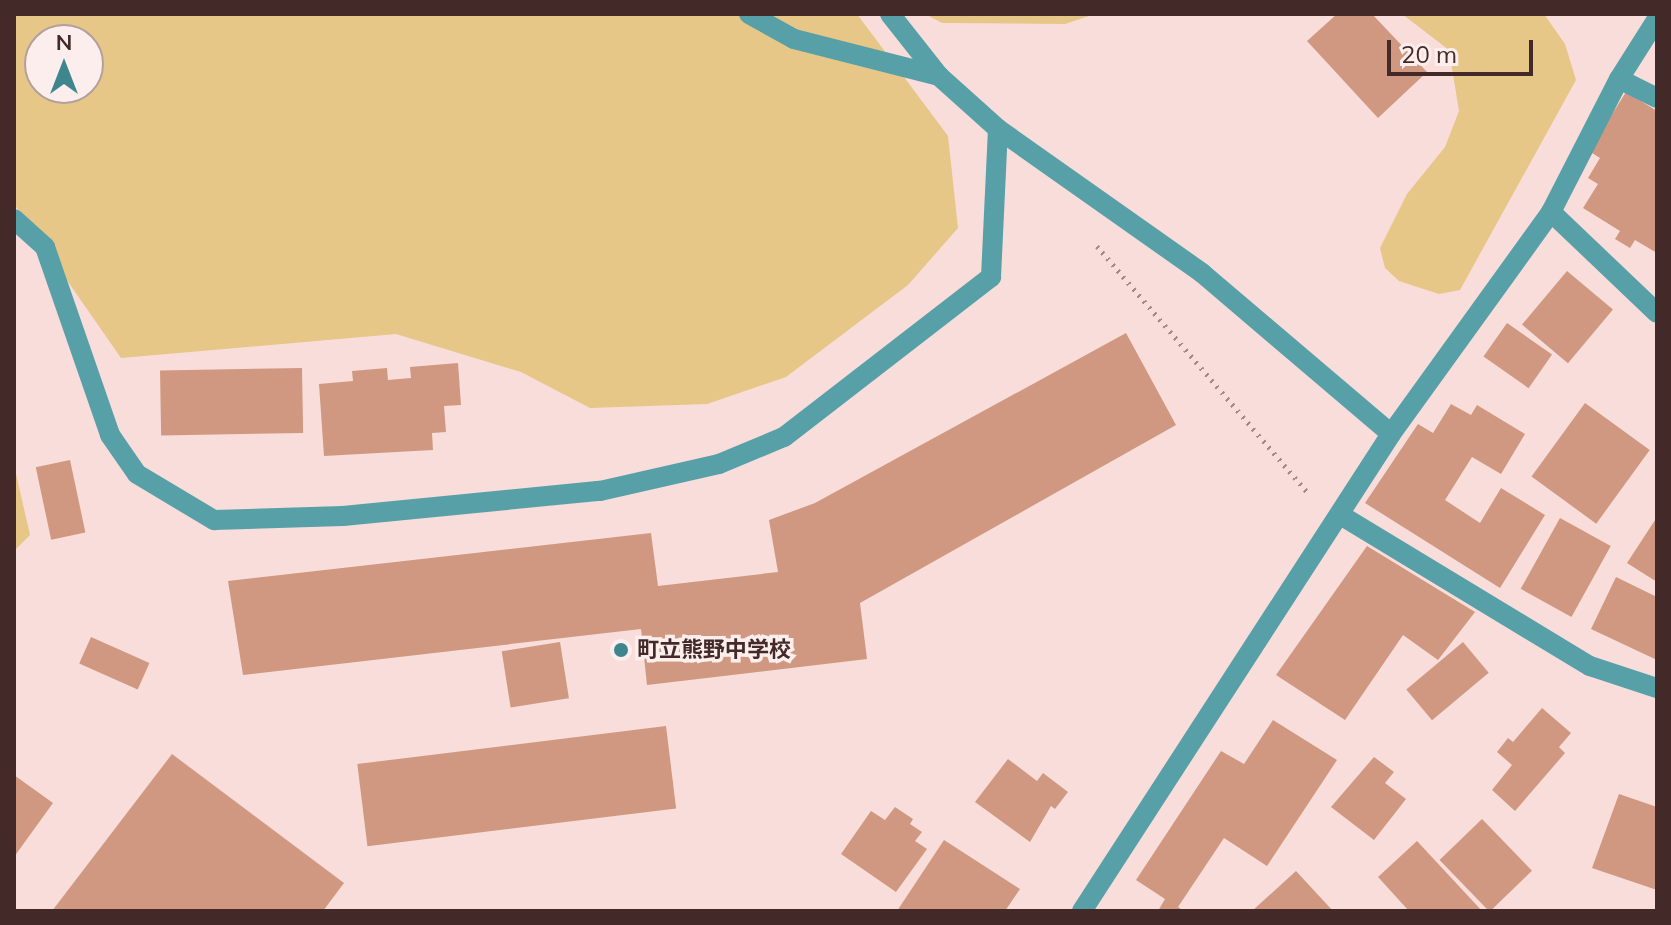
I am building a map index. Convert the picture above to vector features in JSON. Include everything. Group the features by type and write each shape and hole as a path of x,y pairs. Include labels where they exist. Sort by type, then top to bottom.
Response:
{"street":[{"path":"749,14 794,39 939,76"},
{"path":"890,14 939,76 998,129 1202,273 1391,434"},
{"path":"1082,911 1342,516 1391,434 1551,212 1619,79 1657,19"},
{"path":"1619,79 1657,98"},
{"path":"14,219 45,247 110,435 137,474 214,520 343,516 600,491 719,464 784,437 991,277 998,129"},
{"path":"1551,212 1657,313"},
{"path":"1342,516 1590,666 1657,688"}],"path":[{"path":"1094,242 1322,509 1342,516"}],"shaded area":[{"path":"14,14 857,14 948,136 958,228 908,285 786,377 707,404 590,408 521,372 396,334 121,358 14,204"},
{"path":"925,14 1095,14 1065,24 942,23"},
{"path":"1402,14 1544,14 1565,44 1576,80 1460,290 1439,294 1399,281 1385,268 1380,248 1407,194 1445,147 1459,111 1449,50"},
{"path":"14,465 30,535 14,551"}],"building":[{"path":"1337,14 1372,14 1427,72 1378,118 1307,41"},
{"path":"1626,92 1657,111 1657,253 1635,240 1630,248 1615,239 1620,231 1583,208 1598,184 1588,178 1600,158 1589,151"},
{"path":"1567,271 1613,310 1568,363 1522,325"},
{"path":"1507,323 1552,355 1529,388 1483,357"},
{"path":"1126,333 1176,425 860,603 867,659 647,685 641,629 243,675 228,581 651,533 658,586 778,572 769,520 815,503"},
{"path":"458,363 461,405 444,406 446,432 432,433 433,450 324,456 319,384 353,381 352,371 387,368 388,380 411,378 410,367"},
{"path":"302,368 303,433 161,435 160,370"},
{"path":"1585,403 1650,450 1596,524 1532,477"},
{"path":"1451,404 1471,415 1477,405 1525,434 1501,474 1472,457 1445,500 1480,523 1501,488 1545,515 1500,588 1365,503 1418,424 1433,433"},
{"path":"70,460 85,532 51,540 36,467"},
{"path":"1657,517 1657,582 1627,563"},
{"path":"1560,518 1611,546 1571,617 1521,589"},
{"path":"1367,546 1475,612 1438,660 1403,635 1345,720 1276,675"},
{"path":"1616,577 1657,597 1657,660 1591,629"},
{"path":"91,637 149,663 138,690 79,663"},
{"path":"560,642 569,698 511,708 502,651"},
{"path":"1463,642 1489,673 1432,720 1406,690"},
{"path":"1542,708 1571,733 1559,747 1565,753 1515,811 1492,790 1512,765 1497,752 1508,738 1513,742"},
{"path":"1273,720 1337,760 1267,866 1224,838 1178,907 1184,911 1158,911 1165,899 1136,880 1221,751 1244,764"},
{"path":"666,726 676,808 367,846 357,764"},
{"path":"172,754 344,883 323,911 52,911"},
{"path":"1374,757 1394,772 1385,783 1406,799 1374,840 1331,807"},
{"path":"1008,759 1037,781 1043,773 1068,792 1055,809 1051,806 1030,842 975,802"},
{"path":"14,775 53,803 14,857"},
{"path":"1619,794 1657,807 1657,890 1592,868"},
{"path":"895,807 913,819 910,824 922,832 915,841 927,849 896,892 841,854 871,811 885,820"},
{"path":"1482,819 1532,871 1489,911 1440,860"},
{"path":"944,840 1020,889 1005,911 897,911"},
{"path":"1417,841 1482,911 1409,911 1378,877"},
{"path":"1296,871 1333,911 1252,911"}],"place":[{"name":"町立熊野中学校","path":"621,650"}]}
